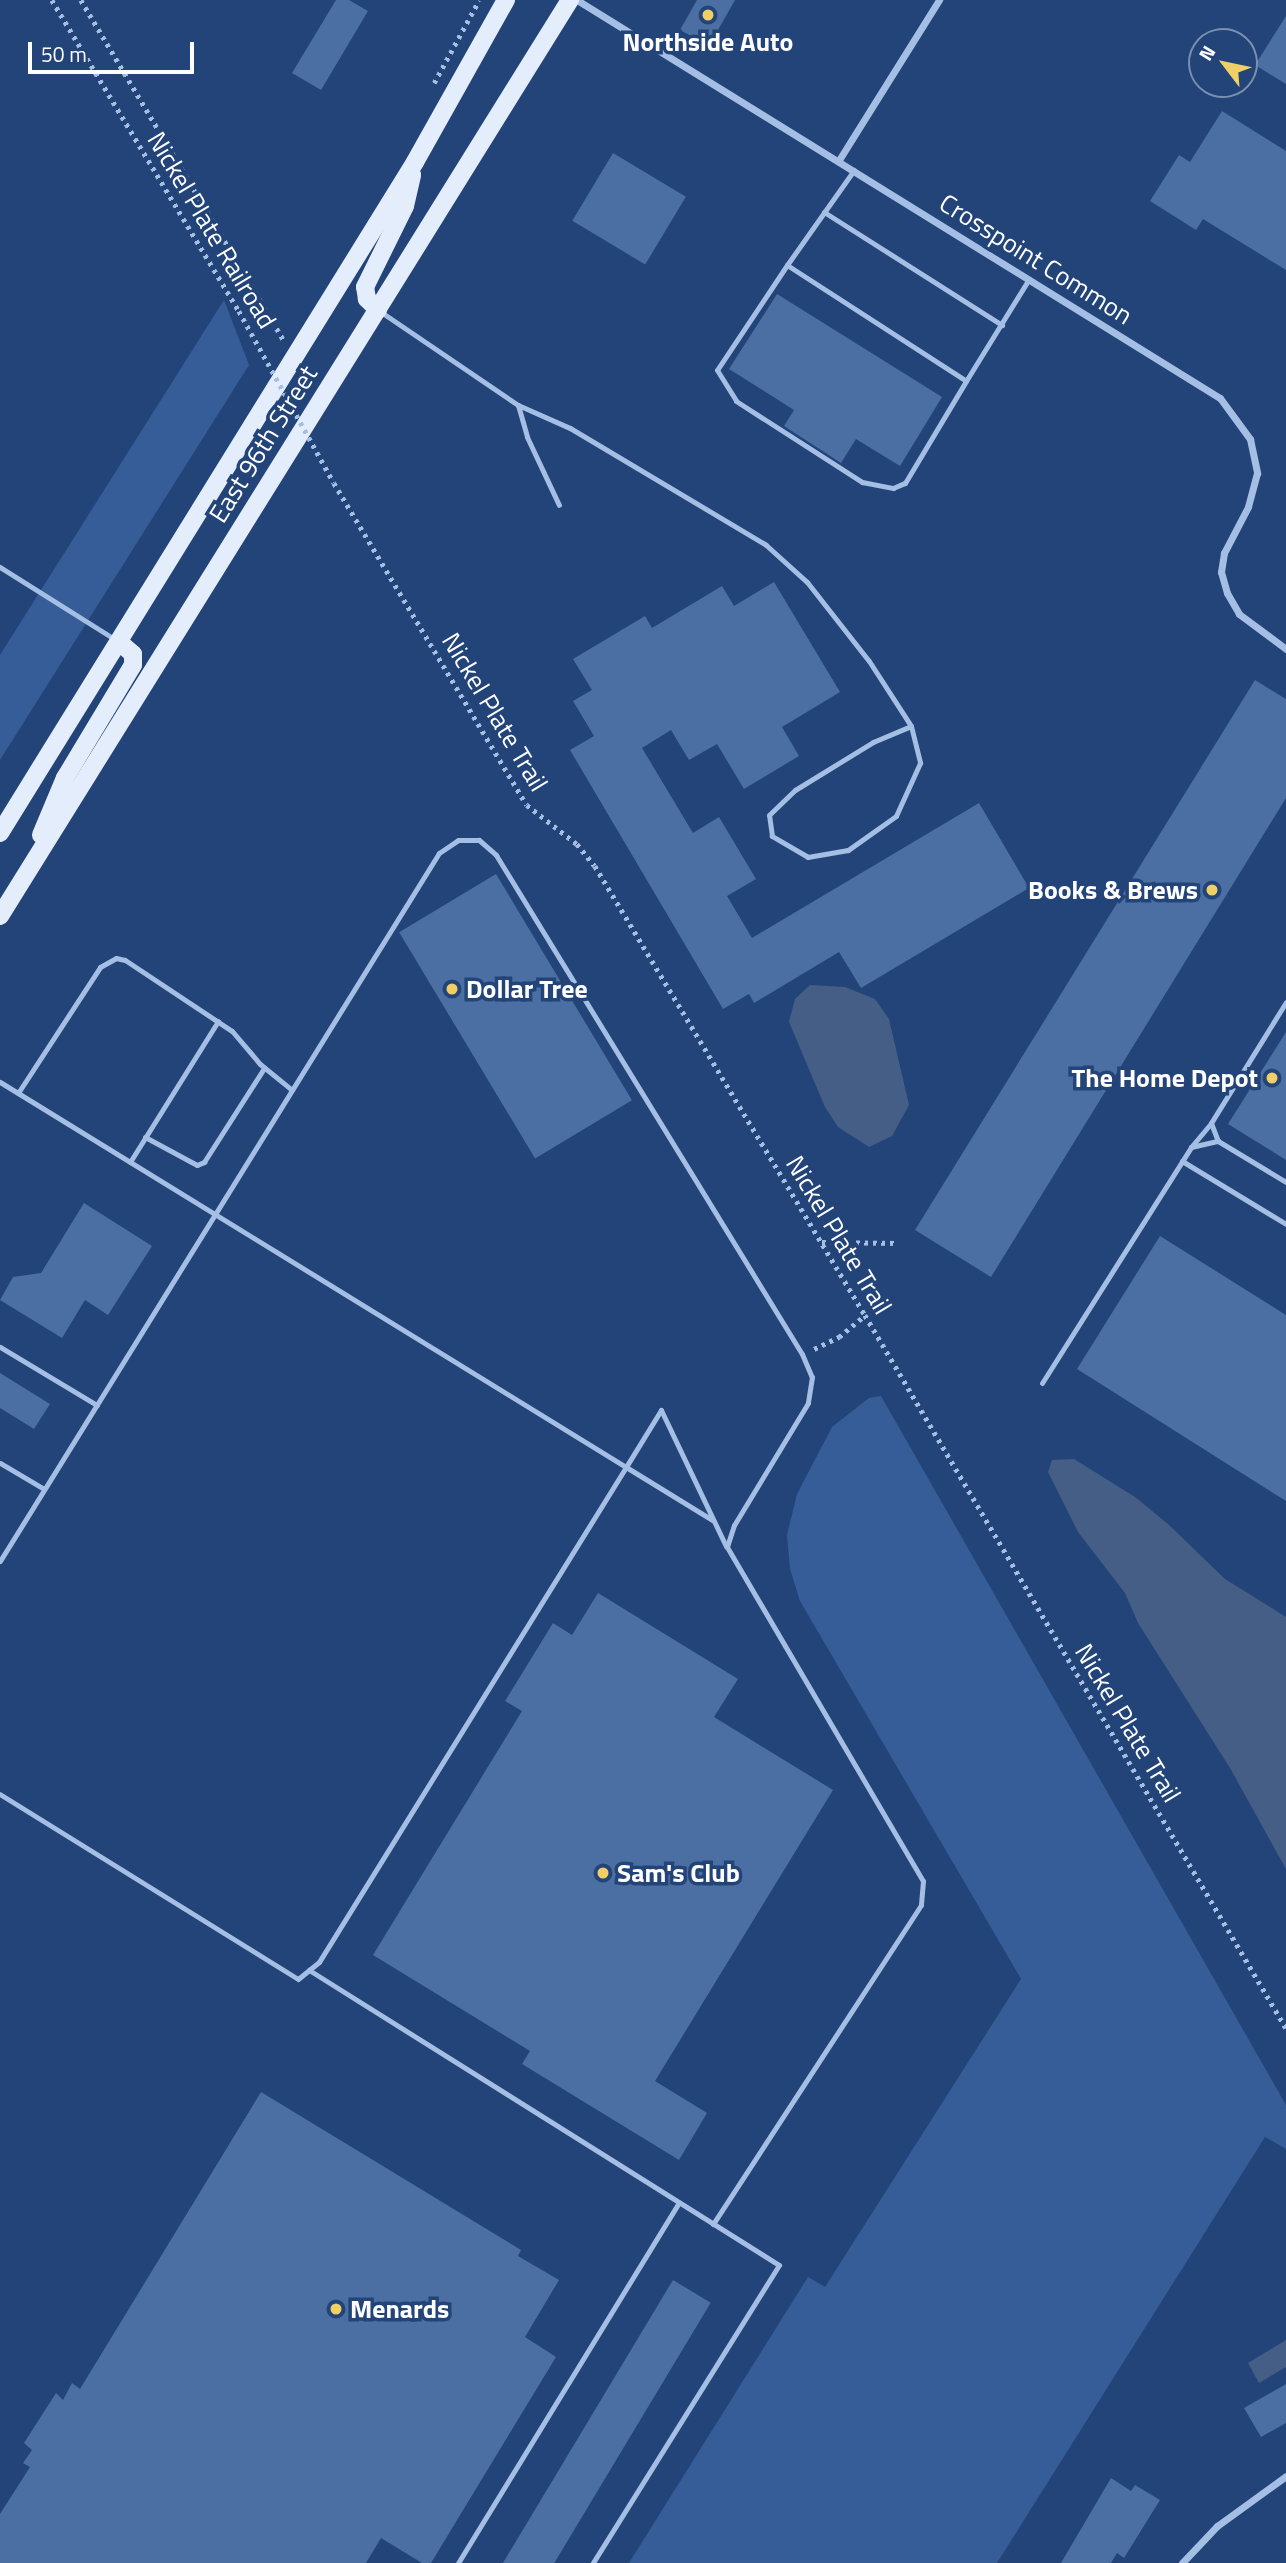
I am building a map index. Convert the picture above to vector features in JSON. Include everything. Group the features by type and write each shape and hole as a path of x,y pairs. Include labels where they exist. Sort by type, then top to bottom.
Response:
{"main road":[{"name":"East 96th Street","path":"0,833 415,162 506,0"},
{"name":"East 96th Street","path":"0,916 570,0"},
{"path":"378,310 367,299 365,287 405,206 415,162"},
{"path":"21,883 58,792 131,671 133,654 119,642"}],"street":[{"name":"Crosspoint Common","path":"577,0 1220,398 1230,408 1250,439 1257,473 1248,507 1224,553 1221,572 1227,593 1239,614 1286,649"},
{"path":"839,160 939,0"},
{"path":"1182,2563 1217,2526 1286,2476"}],"lane":[{"path":"854,170 717,370 736,401 862,482 893,488 905,483 1029,279"},
{"path":"824,212 1002,325"},
{"path":"787,265 966,381"},
{"path":"378,310 518,405 570,428 766,545 807,582 869,661 911,726 920,763 895,816 848,850 807,857 772,836 769,815 795,790 873,742 911,726"},
{"path":"518,405 527,437 559,505"},
{"path":"0,567 119,642"},
{"path":"0,1561 439,853 458,840 479,840 496,855 802,1354 812,1377 808,1403 734,1525 727,1547"},
{"path":"18,1093 100,967 116,958 125,960 232,1031 264,1068 292,1090"},
{"path":"1042,1383 1286,1002"},
{"path":"130,1163 218,1021"},
{"path":"145,1137 197,1165 205,1162 264,1068"},
{"path":"0,1082 712,1520"},
{"path":"1211,1123 1218,1141 1286,1182"},
{"path":"1191,1147 1218,1141"},
{"path":"1182,1161 1286,1224"},
{"path":"0,1347 97,1405"},
{"path":"0,1794 298,1979 320,1962 661,1410 727,1547 923,1881 921,1905 713,2224"},
{"path":"0,1463 44,1489"},
{"path":"309,1970 779,2265 593,2563"},
{"path":"458,2563 679,2203"}],"path":[{"name":"Nickel Plate Railroad","path":"52,0 239,311 334,483"},
{"path":"81,0 283,340"},
{"name":"Nickel Plate Trail","path":"334,483 527,805 577,844 595,866 865,1315 1286,2028"},
{"path":"821,1242 898,1243"},
{"path":"802,1354 839,1337 865,1315"}],"shaded area":[{"path":"224,300 249,365 0,760 0,655"},
{"path":"810,985 845,987 875,999 889,1019 909,1105 892,1136 869,1147 838,1127 825,1107 789,1022 795,999"},
{"path":"881,1396 1286,2105 1286,2149 1265,2137 997,2563 629,2563 808,2277 825,2287 1021,1979 800,1601 790,1569 787,1535 797,1494 832,1427 869,1398"},
{"path":"1074,1459 1135,1497 1168,1524 1225,1579 1286,1617 1286,1869 1230,1768 1138,1623 1125,1593 1078,1532 1048,1472 1052,1460"},
{"path":"1286,2340 1286,2367 1259,2383 1248,2363"}],"building":[{"path":"336,0 349,0 368,11 321,90 292,73"},
{"name":"Northside Auto","path":"697,0 735,0 709,46 680,30"},
{"path":"1286,16 1286,84 1258,67 1258,60"},
{"path":"1222,111 1286,151 1286,270 1203,219 1196,230 1150,201 1179,155 1190,162"},
{"path":"613,153 686,197 645,264 572,221"},
{"path":"777,294 942,397 900,466 856,439 841,463 784,426 794,410 729,369"},
{"path":"774,582 840,692 782,727 799,756 744,789 717,744 689,760 671,730 642,748 693,833 719,817 756,879 727,896 752,938 979,803 1029,888 861,988 839,952 754,1003 749,994 723,1009 570,750 594,736 573,701 592,690 573,659 645,616 652,628 722,586 734,606"},
{"path":"1255,680 1286,699 1286,798 991,1277 915,1230"},
{"path":"496,874 632,1100 535,1158 399,932"},
{"name":"The Home Depot","path":"1286,1032 1286,1160 1228,1124"},
{"path":"84,1203 152,1246 108,1315 85,1300 62,1338 0,1300 13,1277 41,1273"},
{"path":"1160,1236 1286,1315 1286,1501 1077,1369"},
{"path":"0,1373 50,1404 34,1429 0,1408"},
{"name":"Sam's Club","path":"598,1593 738,1679 714,1717 833,1790 655,2081 707,2113 679,2160 522,2064 530,2051 373,1955 522,1711 505,1701 553,1623 572,1635"},
{"name":"Menards","path":"261,2092 521,2250 518,2256 559,2280 525,2337 556,2357 431,2563 422,2563 381,2538 366,2563 0,2563 0,2514 30,2467 23,2463 32,2450 24,2443 56,2393 63,2400 72,2383 80,2389"},
{"path":"673,2280 711,2303 554,2563 503,2563"},
{"path":"1286,2384 1286,2423 1261,2437 1244,2408"},
{"path":"1111,2478 1131,2491 1135,2485 1160,2500 1124,2558 1117,2553 1111,2563 1061,2563"}],"place":[{"name":"Northside Auto","path":"708,15"},
{"name":"Books & Brews","path":"1212,890"},
{"name":"Dollar Tree","path":"452,989"},
{"name":"The Home Depot","path":"1272,1078"},
{"name":"Sam's Club","path":"603,1873"},
{"name":"Menards","path":"336,2309"}]}
